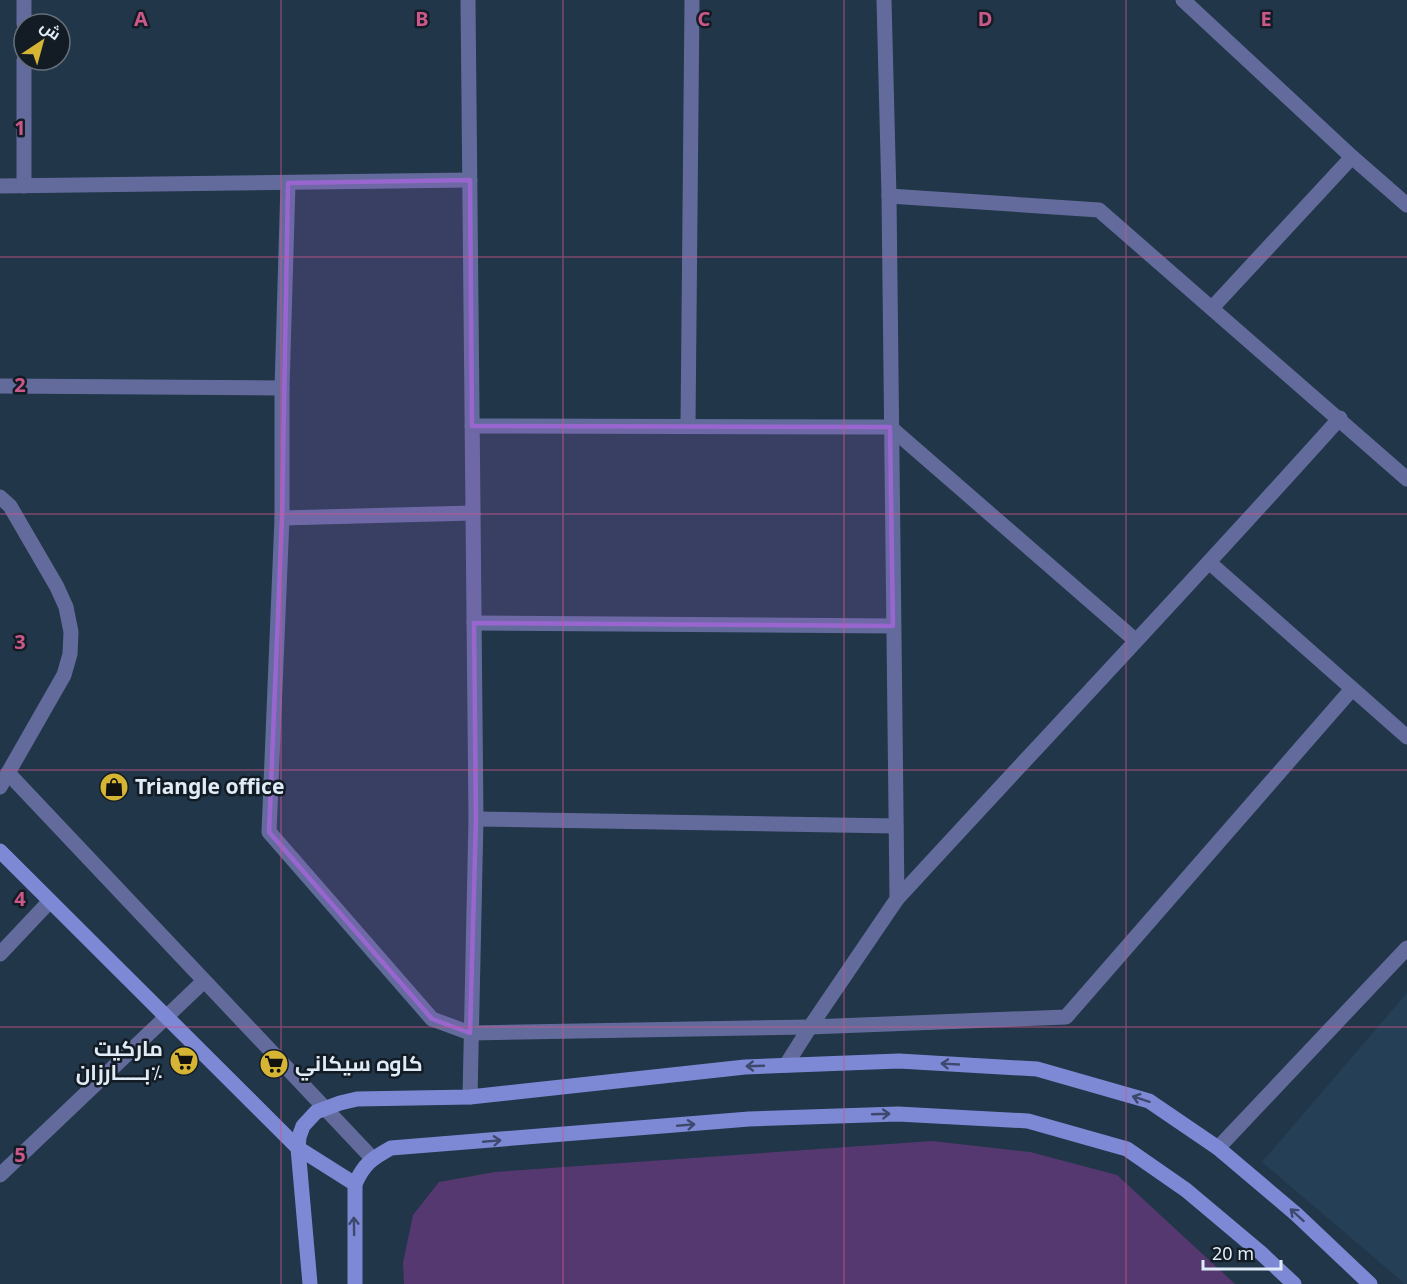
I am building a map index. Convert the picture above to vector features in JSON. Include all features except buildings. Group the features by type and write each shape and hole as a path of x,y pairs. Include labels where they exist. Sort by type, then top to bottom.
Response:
{"main road":[{"path":"0,851 298,1148 355,1185"},
{"path":"310,1284 298,1148 303,1126 316,1112 324,1108 340,1102 374,1098 470,1097 745,1067 899,1061 1036,1069 1149,1101 1218,1148 1296,1214 1370,1284"},
{"path":"355,1284 355,1185 362,1170 372,1158 391,1148 749,1119 898,1114 1028,1121 1127,1149 1186,1190 1294,1284"}],"street":[{"path":"468,0 476,819 470,1097"},
{"path":"688,426 692,0"},
{"path":"884,0 889,196 897,900"},
{"path":"1183,0 1407,206"},
{"path":"24,72 24,186"},
{"path":"1212,308 1352,157"},
{"path":"0,186 470,180"},
{"path":"288,183 282,388 282,518 269,832 432,1019 470,1033 810,1026 1066,1017 1352,689"},
{"path":"889,196 1099,210 1407,478"},
{"path":"0,386 282,388"},
{"path":"786,1065 810,1026 897,900 1136,640 1210,563 1340,418"},
{"path":"472,426 890,427 1136,640"},
{"path":"0,497 10,506 57,587 66,607 72,632 70,654 64,675 0,787"},
{"path":"282,518 473,513"},
{"path":"1210,563 1407,737"},
{"path":"474,622 893,626"},
{"path":"8,773 372,1158"},
{"path":"476,819 896,826"},
{"path":"0,954 50,901"},
{"path":"1218,1148 1407,948"},
{"path":"0,1175 204,981"}],"highlighted area":[{"path":"470,180 472,426 890,427 893,626 474,623 476,819 470,1033 432,1019 269,832 282,518 288,183"}],"shaded area":[{"path":"1407,993 1407,1284 1405,1284 1262,1162"},
{"path":"932,1141 1030,1152 1117,1175 1235,1284 404,1284 403,1263 413,1215 439,1182 495,1172"}],"place":[{"name":"Triangle office","path":"114,787"},
{"name":"ماركیت بـــــارزان٪","path":"184,1061"},
{"name":"كاوه سيكاني","path":"274,1064"}]}
